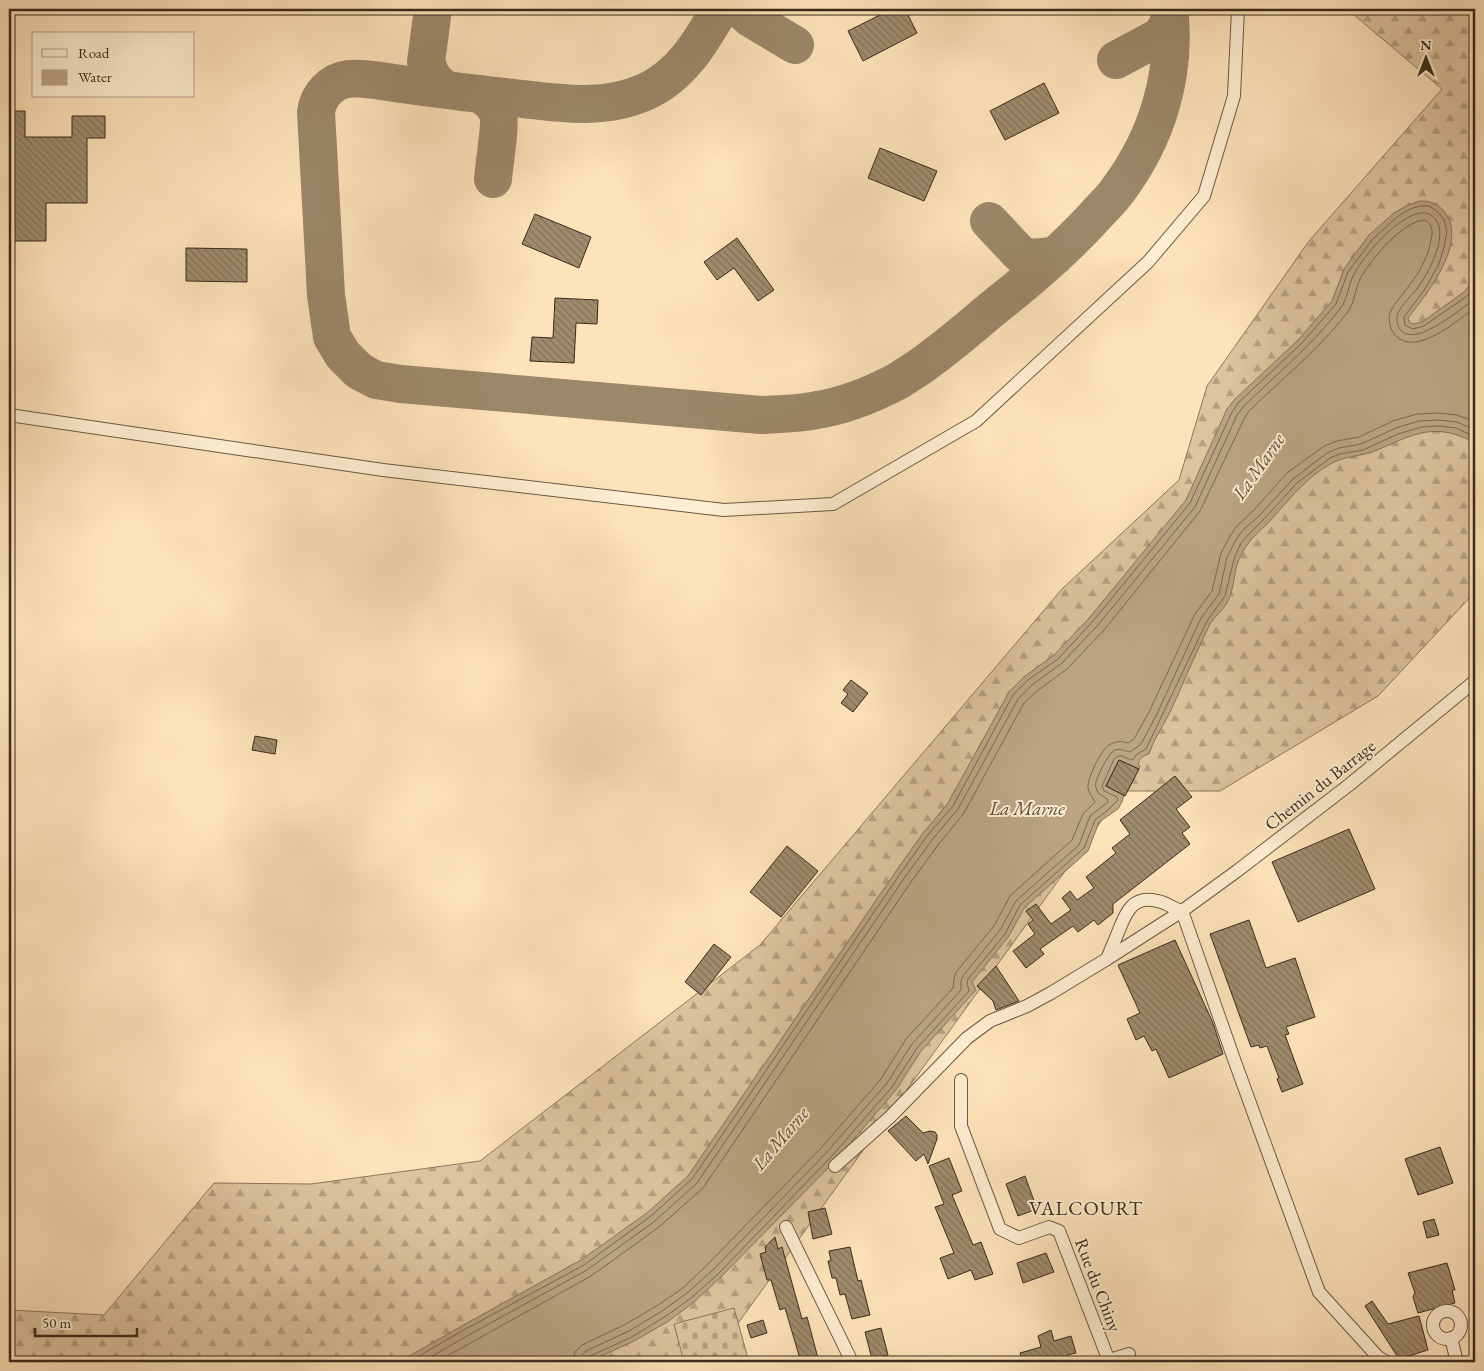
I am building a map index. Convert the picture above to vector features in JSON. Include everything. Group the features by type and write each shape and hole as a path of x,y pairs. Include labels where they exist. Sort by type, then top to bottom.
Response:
{"street":[{"path":"9,415 383,470 724,510 832,504 976,421 1148,262 1204,196 1234,96 1238,9"},
{"name":"Chemin du Barrage","path":"835,1166 890,1117 967,1038 990,1021 1027,1006 1107,959 1182,911 1349,785 1475,681"},
{"path":"1107,959 1124,917 1135,904 1142,901 1157,900 1182,911 1319,1292 1378,1357 1387,1362"},
{"name":"Rue du Chiny","path":"961,1080 961,1126 1000,1229 1019,1238 1049,1227 1059,1231 1106,1361"},
{"path":"786,1227 852,1362"},
{"path":"1451,1338 1457,1362"},
{"path":"1106,1361 1129,1354"}],"green space":[{"path":"1347,9 1475,9 1475,592 1378,696 1220,791 1123,791 710,1362 9,1362 9,1310 104,1315 214,1183 311,1184 480,1161 760,945 1062,589 1179,480 1207,386 1309,241 1442,89"},
{"path":"734,1308 749,1362 684,1362 674,1324"}],"water":[{"name":"La Marne","path":"1420,201 1438,205 1446,214 1451,226 1451,240 1442,269 1408,318 1409,322 1413,324 1422,322 1464,292 1475,279 1475,443 1461,436 1448,433 1425,432 1401,439 1370,453 1348,457 1332,463 1306,482 1253,538 1246,546 1238,562 1230,598 1210,624 1149,754 1141,759 1138,764 1140,766 1139,769 1119,760 1106,786 1124,795 1122,802 1118,809 1099,822 1088,851 1024,908 1009,936 972,982 976,990 921,1051 896,1090 835,1161 694,1302 669,1321 634,1341 588,1362 399,1362 581,1260 648,1212 688,1176 896,871 923,833 948,803 1009,692 1025,676 1054,655 1090,617 1186,500 1227,409 1235,399 1298,340 1332,301 1344,269 1369,235 1394,213"}],"building":[{"path":"892,9 905,9 917,33 863,61 848,31"},
{"path":"1044,83 1059,113 1005,140 990,111"},
{"path":"9,111 25,111 25,137 72,137 72,116 105,116 105,138 87,138 87,203 46,203 46,241 9,241"},
{"path":"880,148 937,171 924,201 868,178"},
{"path":"535,214 591,237 579,268 522,244"},
{"path":"737,238 774,290 758,301 734,268 717,280 704,262"},
{"path":"186,248 247,249 247,282 186,281"},
{"path":"555,298 598,300 597,324 576,323 574,363 530,361 532,337 553,338"},
{"path":"851,680 868,693 853,712 841,703 848,694 843,690"},
{"path":"255,736 277,740 275,754 252,750"},
{"path":"1119,760 1139,769 1125,796 1106,786"},
{"path":"1175,776 1192,797 1176,809 1190,827 1182,833 1190,844 1113,904 1113,913 1098,925 1094,920 1078,932 1073,926 1040,949 1044,954 1026,968 1013,951 1035,934 1028,924 1033,920 1026,911 1036,904 1051,924 1071,910 1062,898 1070,891 1077,900 1094,888 1086,877 1116,853 1112,848 1130,834 1120,820"},
{"path":"1349,829 1375,889 1298,922 1272,862"},
{"path":"787,846 818,871 781,917 750,892"},
{"path":"1249,920 1266,968 1295,958 1315,1017 1286,1027 1289,1034 1285,1035 1303,1084 1282,1092 1267,1046 1260,1048 1259,1045 1251,1047 1210,934"},
{"path":"1175,940 1213,1023 1223,1054 1169,1078 1156,1049 1152,1051 1144,1036 1136,1040 1127,1019 1140,1013 1118,965"},
{"path":"714,944 731,957 701,995 685,982"},
{"path":"996,966 1019,1001 996,1010 993,1001 977,986"},
{"path":"906,1116 923,1133 930,1131 935,1132 937,1135 928,1164 924,1154 916,1161 888,1131"},
{"path":"1440,1147 1453,1183 1418,1195 1405,1159"},
{"path":"949,1158 962,1191 952,1195 973,1245 981,1242 993,1274 975,1280 971,1270 948,1279 940,1258 954,1253 935,1207 944,1204 929,1166"},
{"path":"1025,1176 1037,1209 1018,1216 1006,1184"},
{"path":"825,1208 832,1234 813,1239 808,1212"},
{"path":"1434,1219 1439,1235 1427,1238 1423,1222"},
{"path":"775,1237 778,1249 782,1247 802,1319 807,1317 819,1362 801,1362 785,1308 780,1310 771,1280 767,1280 760,1254 766,1252 765,1247"},
{"path":"850,1247 858,1281 861,1280 870,1315 852,1319 845,1294 840,1295 836,1278 832,1278 828,1261 831,1261 829,1251"},
{"path":"1046,1253 1054,1272 1023,1283 1017,1263"},
{"path":"1447,1263 1455,1290 1452,1290 1455,1303 1418,1313 1413,1297 1415,1293 1408,1273"},
{"path":"1372,1301 1388,1324 1419,1316 1428,1350 1399,1359 1365,1306"},
{"path":"763,1320 767,1333 751,1338 747,1325"},
{"path":"881,1328 888,1355 872,1359 865,1332"},
{"path":"1051,1330 1054,1341 1071,1336 1076,1353 1067,1355 1068,1358 1053,1362 1023,1362 1020,1353 1041,1347 1038,1336"}],"taxiway":[{"path":"433,9 426,62 436,82 445,89"},
{"path":"720,9 689,57 669,77 645,92 613,102 596,104 547,102 361,79 342,80 326,90 319,100 316,112 326,295 332,337 343,355 359,371 376,380 401,384 761,415 789,414 837,406 868,395 901,379 954,341 1033,276 1084,228 1116,193 1144,149 1161,104 1167,81 1170,57 1169,9"},
{"path":"740,9 750,18 795,45"},
{"path":"1116,60 1159,37 1166,29 1170,18"},
{"path":"479,94 491,102 499,119 493,179"},
{"path":"989,221 1020,254 1030,258 1055,256"}],"district":[{"name":"VALCOURT","path":"1086,1208"}]}
